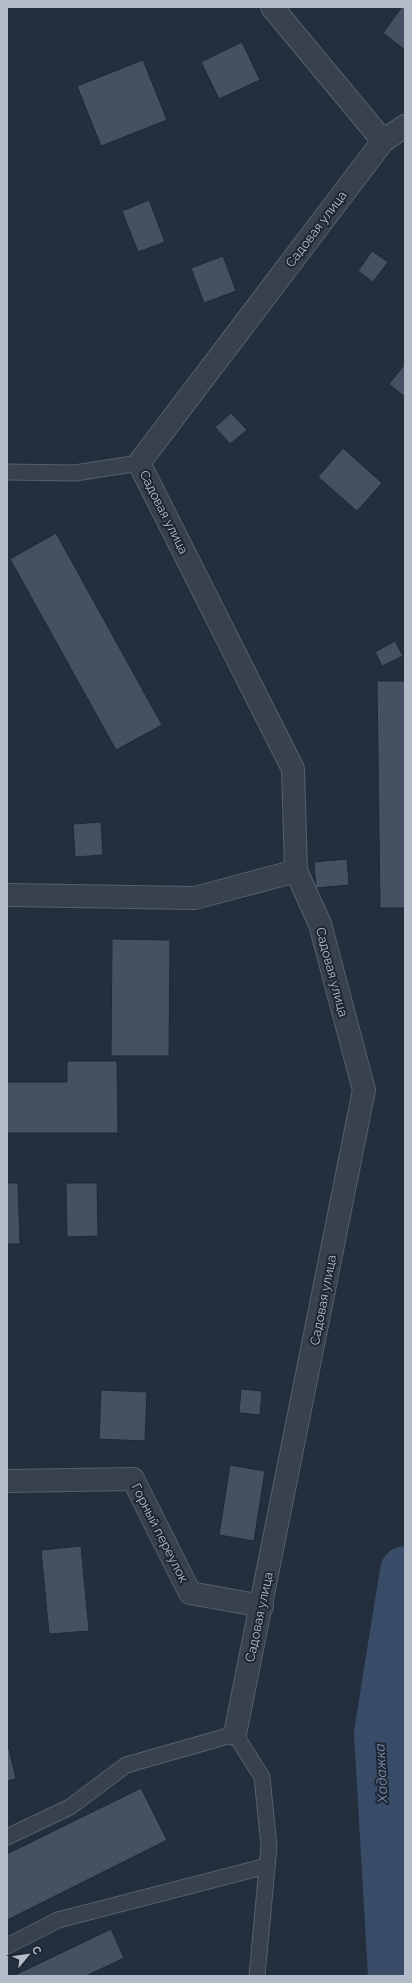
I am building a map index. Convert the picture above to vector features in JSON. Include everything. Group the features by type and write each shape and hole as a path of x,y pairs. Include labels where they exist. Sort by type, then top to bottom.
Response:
{"street":[{"path":"272,7 383,141"},
{"name":"Садовая улица","path":"235,1734 262,1606 364,1090 320,924 296,870 293,769 139,463 383,141 405,126"},
{"path":"7,895 195,898 296,870"},
{"name":"Горный переулок","path":"7,1480 133,1479 190,1593 262,1606"}],"lane":[{"path":"7,472 75,473 139,463"},
{"path":"7,1837 70,1807 126,1765 235,1734 262,1777 269,1846 257,1976"},
{"path":"7,1946 58,1920 267,1866"}],"building":[{"path":"402,7 405,7 405,50 383,33"},
{"path":"242,42 260,80 219,99 201,62"},
{"path":"143,60 167,120 101,146 77,86"},
{"path":"149,200 165,242 138,252 122,211"},
{"path":"372,251 388,262 373,282 358,271"},
{"path":"223,256 236,291 204,303 191,268"},
{"path":"405,364 405,397 389,384"},
{"path":"231,413 247,430 230,444 215,427"},
{"path":"343,448 382,483 357,511 318,477"},
{"path":"56,533 162,725 116,750 10,559"},
{"path":"395,641 403,656 382,666 375,652"},
{"path":"377,681 405,681 405,908 380,908"},
{"path":"101,822 103,855 75,857 73,824"},
{"path":"347,859 349,885 316,888 314,862"},
{"path":"112,939 170,940 169,1056 111,1056"},
{"path":"67,1061 117,1061 118,1133 7,1133 7,1082 67,1082"},
{"path":"7,1183 18,1183 20,1244 7,1244"},
{"path":"66,1183 97,1183 98,1236 67,1237"},
{"path":"241,1389 262,1391 260,1415 239,1413"},
{"path":"101,1390 147,1392 145,1441 99,1439"},
{"path":"230,1465 265,1471 254,1541 219,1535"},
{"path":"81,1546 89,1631 49,1634 41,1550"},
{"path":"7,1749 9,1749 16,1779 7,1781"},
{"path":"141,1788 167,1840 7,1920 7,1854"},
{"path":"111,1929 124,1958 86,1976 13,1976"}],"waterway":[{"name":"Хадажка","path":"393,1976 379,1733 405,1571"}]}
